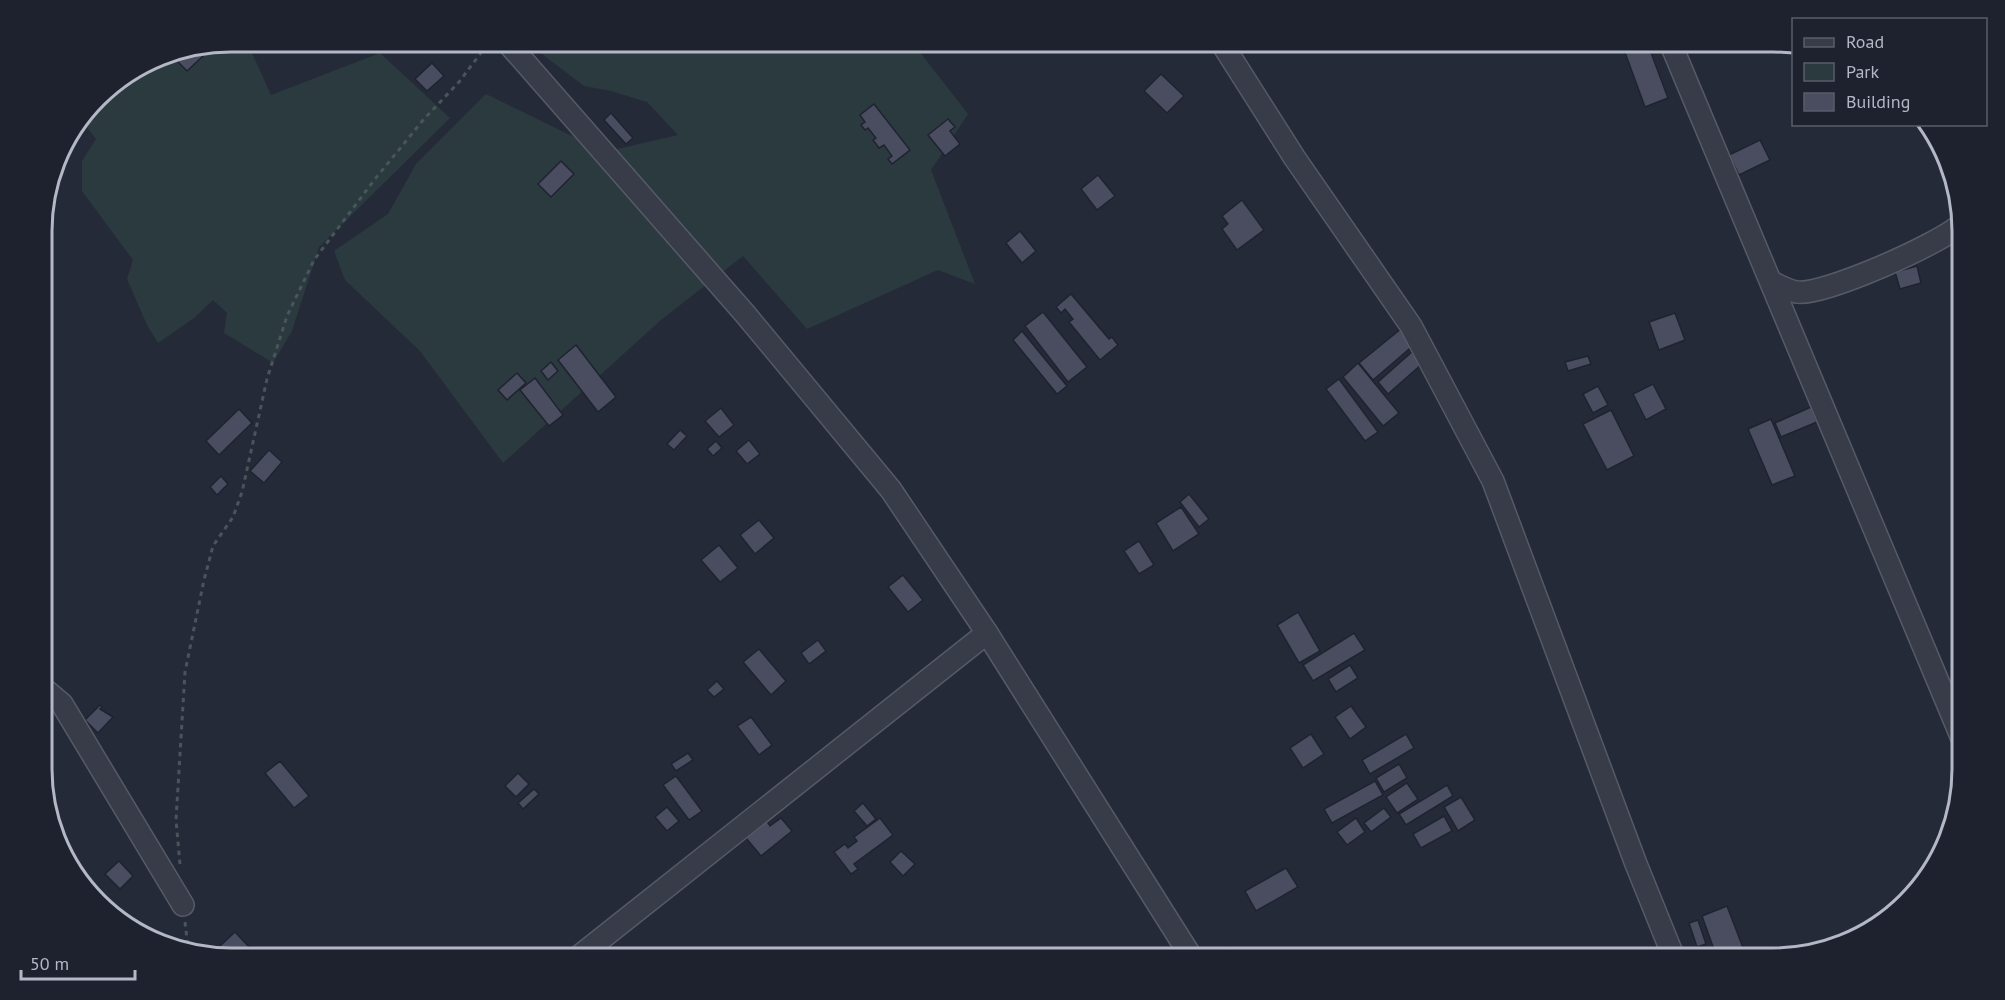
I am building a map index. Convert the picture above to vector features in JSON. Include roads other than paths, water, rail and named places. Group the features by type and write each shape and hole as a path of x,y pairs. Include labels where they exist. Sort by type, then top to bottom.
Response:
{"street":[{"path":"1228,52 1294,157 1411,326 1493,481 1636,864 1670,947"},
{"path":"1674,52 1952,715"},
{"path":"516,53 746,315 891,490 987,633 1184,947"},
{"path":"1771,282 1797,292 1844,282 1928,246 1952,232"},
{"path":"590,948 987,633"},
{"path":"52,695 62,704 183,905"}]}
